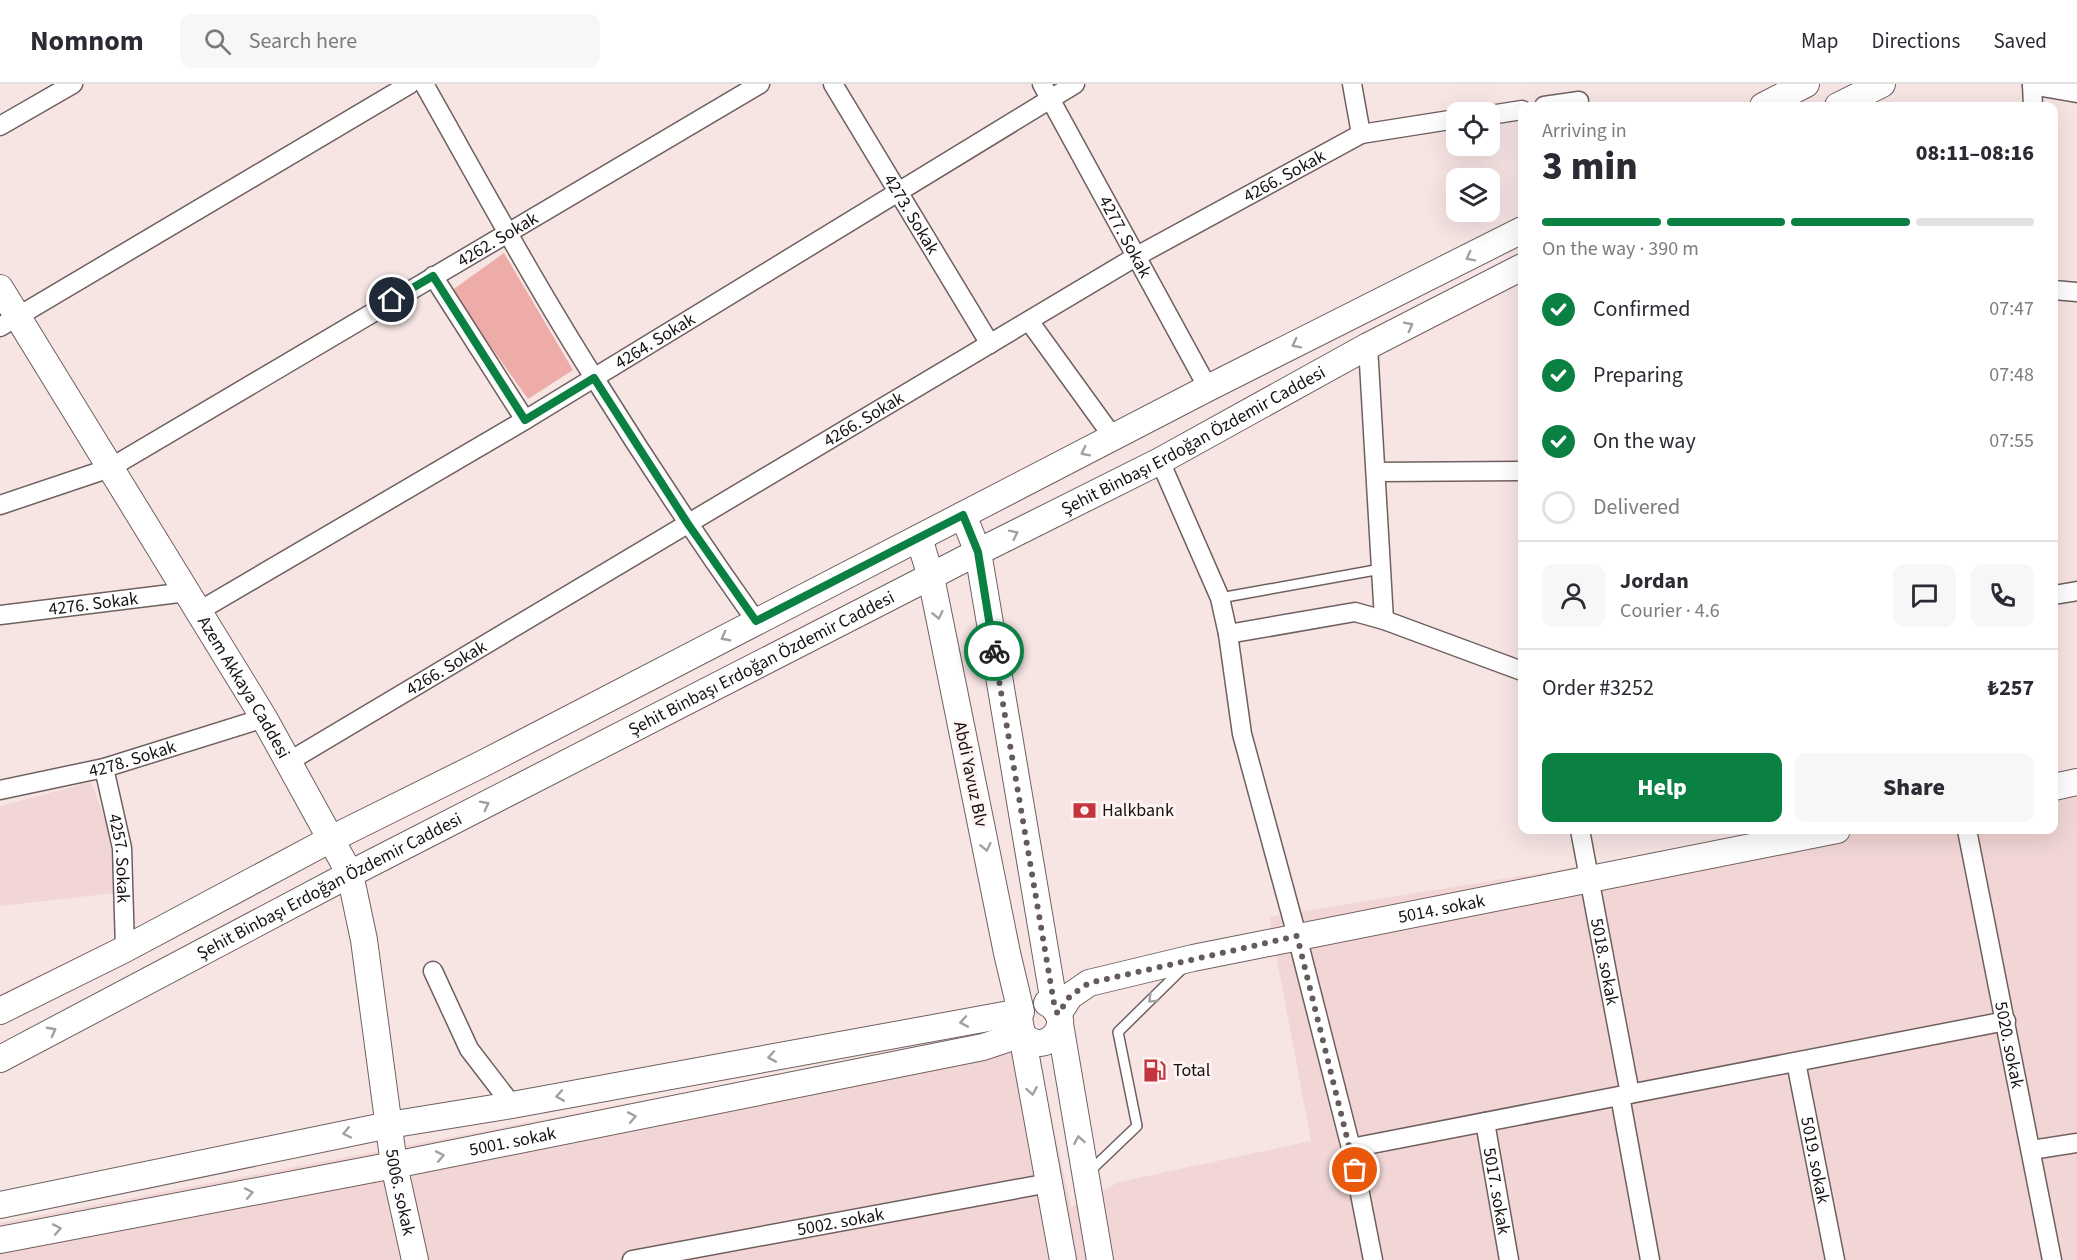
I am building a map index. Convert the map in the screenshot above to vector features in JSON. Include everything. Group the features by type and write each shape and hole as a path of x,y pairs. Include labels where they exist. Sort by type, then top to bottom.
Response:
{"main road":[{"path":"1771,102 1805,84"},
{"path":"1846,102 1882,84"},
{"name":"Şehit Binbaşı Erdoğan Özdemir Caddesi","path":"0,1011 1208,388 1518,232"},
{"name":"Şehit Binbaşı Erdoğan Özdemir Caddesi","path":"0,1059 350,874 1160,461 1368,346 1518,269"},
{"name":"Azem Akkaya Caddesi","path":"0,288 8,321 110,468 193,602 264,718 350,874 364,940 389,1125"},
{"path":"963,515 978,552 1100,1260"},
{"name":"Abdi Yavuz Blv","path":"919,538 931,577 1022,1022 1063,1260"},
{"path":"2058,786 2077,782"},
{"name":"5014. sokak","path":"1058,1016 1070,996 1089,983 1193,958 1817,834"},
{"path":"1046,1003 1058,1016 1056,1035 1052,1039 1041,1043 1030,1041 1022,1022 1030,1004 1046,1003"},
{"name":"5001. sokak","path":"0,1205 389,1125 1022,1022"},
{"name":"5001. sokak","path":"0,1240 394,1165 971,1049 1022,1022"},
{"name":"5006. sokak","path":"389,1125 394,1165 415,1260"}],"street":[{"path":"8,321 410,84"},
{"path":"424,84 508,233 594,378 688,524 756,621"},
{"name":"4262. Sokak","path":"0,505 110,468 760,84"},
{"name":"4273. Sokak","path":"832,84 990,344"},
{"name":"4264. Sokak","path":"193,602 525,420 898,192 1046,91 1075,84"},
{"path":"1352,84 1361,134"},
{"path":"0,126 69,85"},
{"path":"2033,102 2032,85 2077,93"},
{"name":"4277. Sokak","path":"1046,91 1208,388"},
{"path":"1560,102 1579,97"},
{"path":"1500,113 1518,110"},
{"name":"4266. Sokak","path":"288,762 1137,256 1361,134 1446,121"},
{"path":"433,276 525,420"},
{"path":"2058,290 2077,292"},
{"path":"1029,321 1113,437"},
{"path":"1368,346 1384,620"},
{"path":"1160,461 1220,598 1228,634 1242,734 1351,1148 1373,1260"},
{"path":"1376,472 1518,471"},
{"path":"2058,594 2077,591"},
{"name":"4276. Sokak","path":"0,615 193,602"},
{"path":"1228,634 1355,612 1384,620 1518,670"},
{"name":"4278. Sokak","path":"0,790 104,768 264,718"},
{"name":"4257. Sokak","path":"104,768 122,848 124,949"},
{"name":"5018. sokak","path":"1581,834 1625,1095 1650,1260"},
{"name":"5020. sokak","path":"1968,834 2052,1260"},
{"path":"433,971 469,1049 512,1105"},
{"path":"1351,1148 2006,1021"},
{"name":"5019. sokak","path":"1796,1062 1835,1260"},
{"name":"5017. sokak","path":"1485,1122 1509,1260"},
{"path":"2031,1150 2077,1143"},
{"name":"5002. sokak","path":"632,1260 1049,1183"}],"lane":[{"path":"1220,598 1381,569"},
{"path":"1085,1176 1137,1126 1118,1032 1193,958"}],"shaded area":[{"path":"504,253 573,370 528,399 451,291"},
{"path":"2077,769 2077,1260 0,1260 0,1223 709,1088 1004,1028 1036,1049 1071,1207 1119,1182 1311,1141 1269,917 1701,847 1765,834 2058,834 2058,773"},
{"path":"91,782 109,831 115,893 0,906 0,806"}],"way so far":[{"path":"994,651 1055,1009 1058,1014 1070,996 1089,983 1297,936 1355,1170"}],"place":[{"name":"Halkbank","path":"1084,810"},
{"name":"Total","path":"1155,1070"}],"route":[{"path":"392,300 433,276 525,420 594,378 688,524 756,621 963,515 978,552 994,651"}]}
